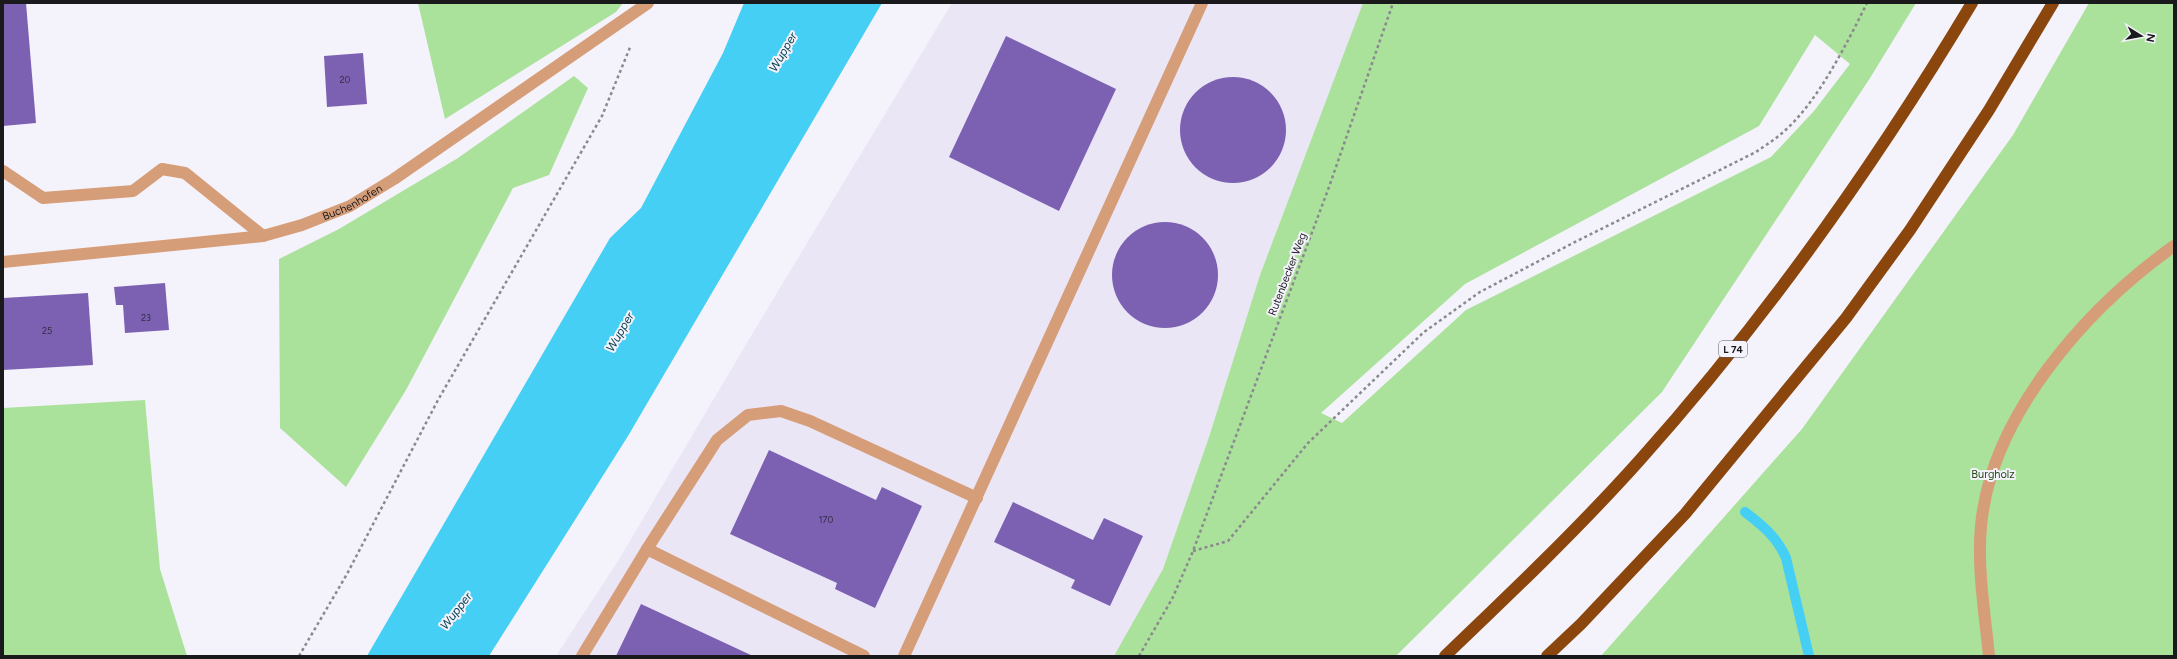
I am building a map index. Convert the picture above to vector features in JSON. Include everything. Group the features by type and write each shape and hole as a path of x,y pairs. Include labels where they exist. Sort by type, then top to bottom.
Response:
{"highway":[{"name":"L 74","path":"1445,656 1534,571 1639,462 1726,358 1851,192 1927,79 1972,3"},
{"path":"1547,656 1581,624 1685,514 1846,318 1910,230 1989,110 2052,3"}],"lane":[{"path":"904,656 1202,3"},
{"name":"Buchenhofen","path":"3,262 263,236 302,225 350,206 407,171 648,4"},
{"path":"3,171 44,198 133,191 162,169 185,173 263,236"},
{"path":"1989,656 1983,595 1981,527 1988,485 2003,443 2015,419 2035,388 2081,329 2114,294 2174,246"},
{"path":"582,656 647,549 718,440 748,415 781,411 810,420 977,498"},
{"path":"647,549 864,656"}],"path":[{"name":"Rutenbecker Weg","path":"1139,656 1172,599 1193,551 1329,187 1393,3"},
{"path":"1193,551 1228,541 1308,443 1424,332 1480,292 1573,243 1756,152 1782,134 1806,108 1845,46 1867,3"},
{"path":"299,656 347,574 438,400 602,116 648,4"}],"shaded area":[{"path":"952,3 1363,3 1260,275 1209,437 1163,569 1121,645 1114,656 556,656 618,561 751,336"}],"green space":[{"path":"418,3 623,3 616,12 445,119"},
{"path":"1363,3 1916,3 1870,78 1662,392 1396,656 1114,656 1163,569 1209,437 1260,275","holes":["1815,35 1850,64 1814,111 1771,157 1466,310 1342,423 1321,413 1465,284 1759,126"]},
{"name":"Burgholz","path":"2089,3 2174,3 2174,656 1601,656 1802,429 2013,135"},
{"path":"574,76 588,88 549,175 513,188 406,390 346,487 280,428 279,259 339,229 458,158"},
{"path":"145,400 160,569 187,656 3,656 3,408"}],"water":[{"name":"Wupper","path":"744,3 882,3 628,436 489,656 367,656 610,238 641,208 723,53"}],"building":[{"path":"3,3 26,3 36,123 3,126"},
{"path":"1006,36 1116,89 1059,211 949,157"},
{"path":"363,53 367,104 327,107 324,56"},
{"path":"1233,77 1253,81 1271,92 1282,110 1286,130 1282,150 1271,168 1253,179 1233,183 1213,179 1195,168 1184,150 1180,130 1184,110 1195,92 1213,81"},
{"path":"1165,222 1185,226 1203,237 1214,255 1218,275 1214,295 1203,313 1185,324 1165,328 1145,324 1127,313 1116,295 1112,275 1116,255 1127,237 1145,226"},
{"path":"165,283 169,330 125,333 123,305 116,305 114,287"},
{"path":"88,293 93,365 3,370 3,298"},
{"path":"769,450 876,500 882,487 922,506 875,608 835,589 837,583 730,534"},
{"path":"1013,502 1093,540 1104,518 1143,536 1110,606 1071,588 1075,580 994,542"},
{"path":"641,604 753,656 616,656"}],"waterway":[{"path":"1745,512 1774,538 1786,558 1809,656"}]}
